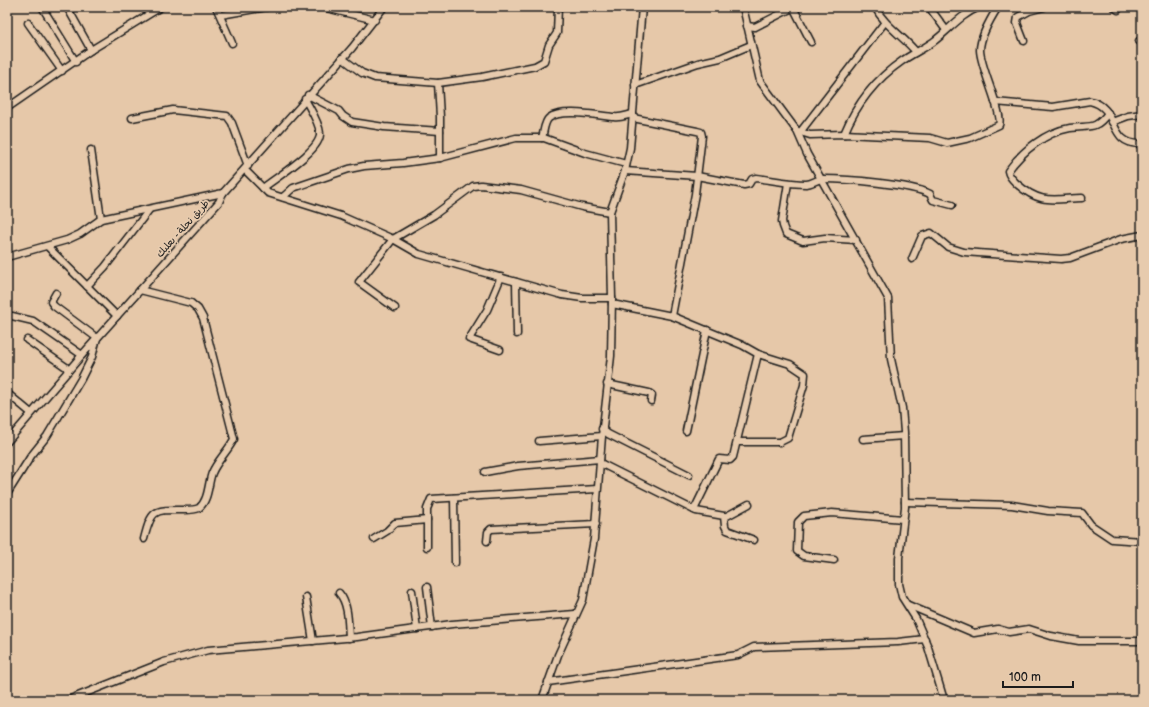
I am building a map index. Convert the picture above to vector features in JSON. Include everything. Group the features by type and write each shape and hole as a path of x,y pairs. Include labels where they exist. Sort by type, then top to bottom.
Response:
{"street":[{"path":"42,7 76,62"},
{"path":"67,7 91,50"},
{"path":"7,108 76,62 91,50 161,7"},
{"path":"216,7 221,15 232,43"},
{"path":"221,15 254,8 268,7"},
{"path":"322,7 375,20"},
{"name":"طريق نحلة - بعلبك","path":"7,442 97,338 219,202 223,193 375,20 384,7"},
{"path":"342,58 362,73 375,78 438,83 482,77 542,63 549,45 556,33 558,7"},
{"path":"542,700 575,614 583,600 596,524 597,489 602,429 611,356 612,301 610,212 625,168 633,116 634,85 642,7"},
{"path":"743,7 760,81 799,131 821,179 888,298 891,359 902,408 904,436 905,502 899,558 900,592 916,619 944,700"},
{"path":"747,26 756,27 793,7 811,42"},
{"path":"875,7 885,22 906,40 916,52"},
{"path":"929,7 946,30"},
{"path":"844,134 851,118 872,89 901,62 933,42 958,19 979,7"},
{"path":"799,131 810,135 844,134 930,138 947,142 970,138 1000,123 999,110 995,102 980,52 983,38 998,7"},
{"path":"1024,41 1017,23 1018,17 1029,11 1044,7"},
{"path":"799,131 885,22"},
{"path":"28,23 62,71"},
{"path":"634,85 698,63 720,58 752,45"},
{"path":"438,83 440,158"},
{"path":"307,97 339,111 343,116 352,122 384,127 440,131"},
{"path":"263,188 291,168 319,141 320,131 307,97"},
{"path":"995,102 1053,107 1090,101 1101,105 1108,113 1123,140 1129,143 1142,144"},
{"path":"132,118 173,110 227,116 232,123 246,168 268,193 283,196 341,216 394,239 419,254 572,297 612,301 672,316 707,330 758,354 790,364 802,371 805,374 804,385 786,440 780,442 738,442"},
{"path":"542,138 548,118 555,115 587,113 616,117 633,116 701,132 702,140 698,176 672,316"},
{"path":"1082,198 1036,198 1011,178 1008,171 1035,143 1071,128 1080,128 1102,122 1108,113"},
{"path":"1112,122 1128,116 1142,114"},
{"path":"283,196 293,188 349,169 364,166 403,164 440,158 516,138 542,138 625,168 698,176 744,185 749,184 752,179 806,184 821,179 891,185 929,193 933,200 952,205"},
{"path":"91,150 101,219"},
{"path":"788,183 782,221 786,234 803,241 825,238 856,240"},
{"path":"395,308 359,282 394,239 434,215 468,188 481,185 521,190 582,207 610,212"},
{"path":"7,257 48,247 80,234 101,219 149,210 223,193"},
{"path":"87,286 105,267 149,210"},
{"path":"912,259 922,236 928,233 934,233 948,247 964,252 1062,259 1070,258 1121,239 1142,235"},
{"path":"48,247 117,316"},
{"path":"500,277 487,310 469,339 500,350"},
{"path":"516,282 517,334"},
{"path":"140,290 190,303 198,309 203,318 234,439 212,472 207,494 202,506 198,509 189,510 158,510 152,514 144,539"},
{"path":"7,494 31,456 47,436 81,379 92,357 97,338 54,306 51,302 56,292"},
{"path":"12,316 33,321 82,355"},
{"path":"686,431 707,330"},
{"path":"27,340 66,367 68,371"},
{"path":"694,510 719,460 732,459 738,442 758,354"},
{"path":"607,384 650,393 652,395 651,401"},
{"path":"7,393 31,413"},
{"path":"602,429 608,434 689,474"},
{"path":"539,441 602,436"},
{"path":"863,439 904,436"},
{"path":"485,472 518,466 600,461 704,514 725,517 749,504"},
{"path":"427,547 427,506 431,499 597,489"},
{"path":"454,498 455,563"},
{"path":"905,502 1012,504 1048,511 1082,513 1091,525 1112,539 1142,541"},
{"path":"834,560 804,556 798,551 798,522 804,516 832,513 903,519"},
{"path":"725,517 725,526 727,530 754,540"},
{"path":"374,539 387,531 395,523 426,520"},
{"path":"487,541 488,532 491,529 596,524"},
{"path":"427,587 432,627"},
{"path":"412,591 417,629"},
{"path":"339,593 346,606 349,638"},
{"path":"306,597 313,641"},
{"path":"907,605 974,633 998,629 1009,632 1029,629 1051,636 1079,641 1142,641"},
{"path":"68,700 164,662 199,651 218,648 349,638 432,627 575,614"},
{"path":"548,682 738,655 754,647 898,642 924,639"}]}
